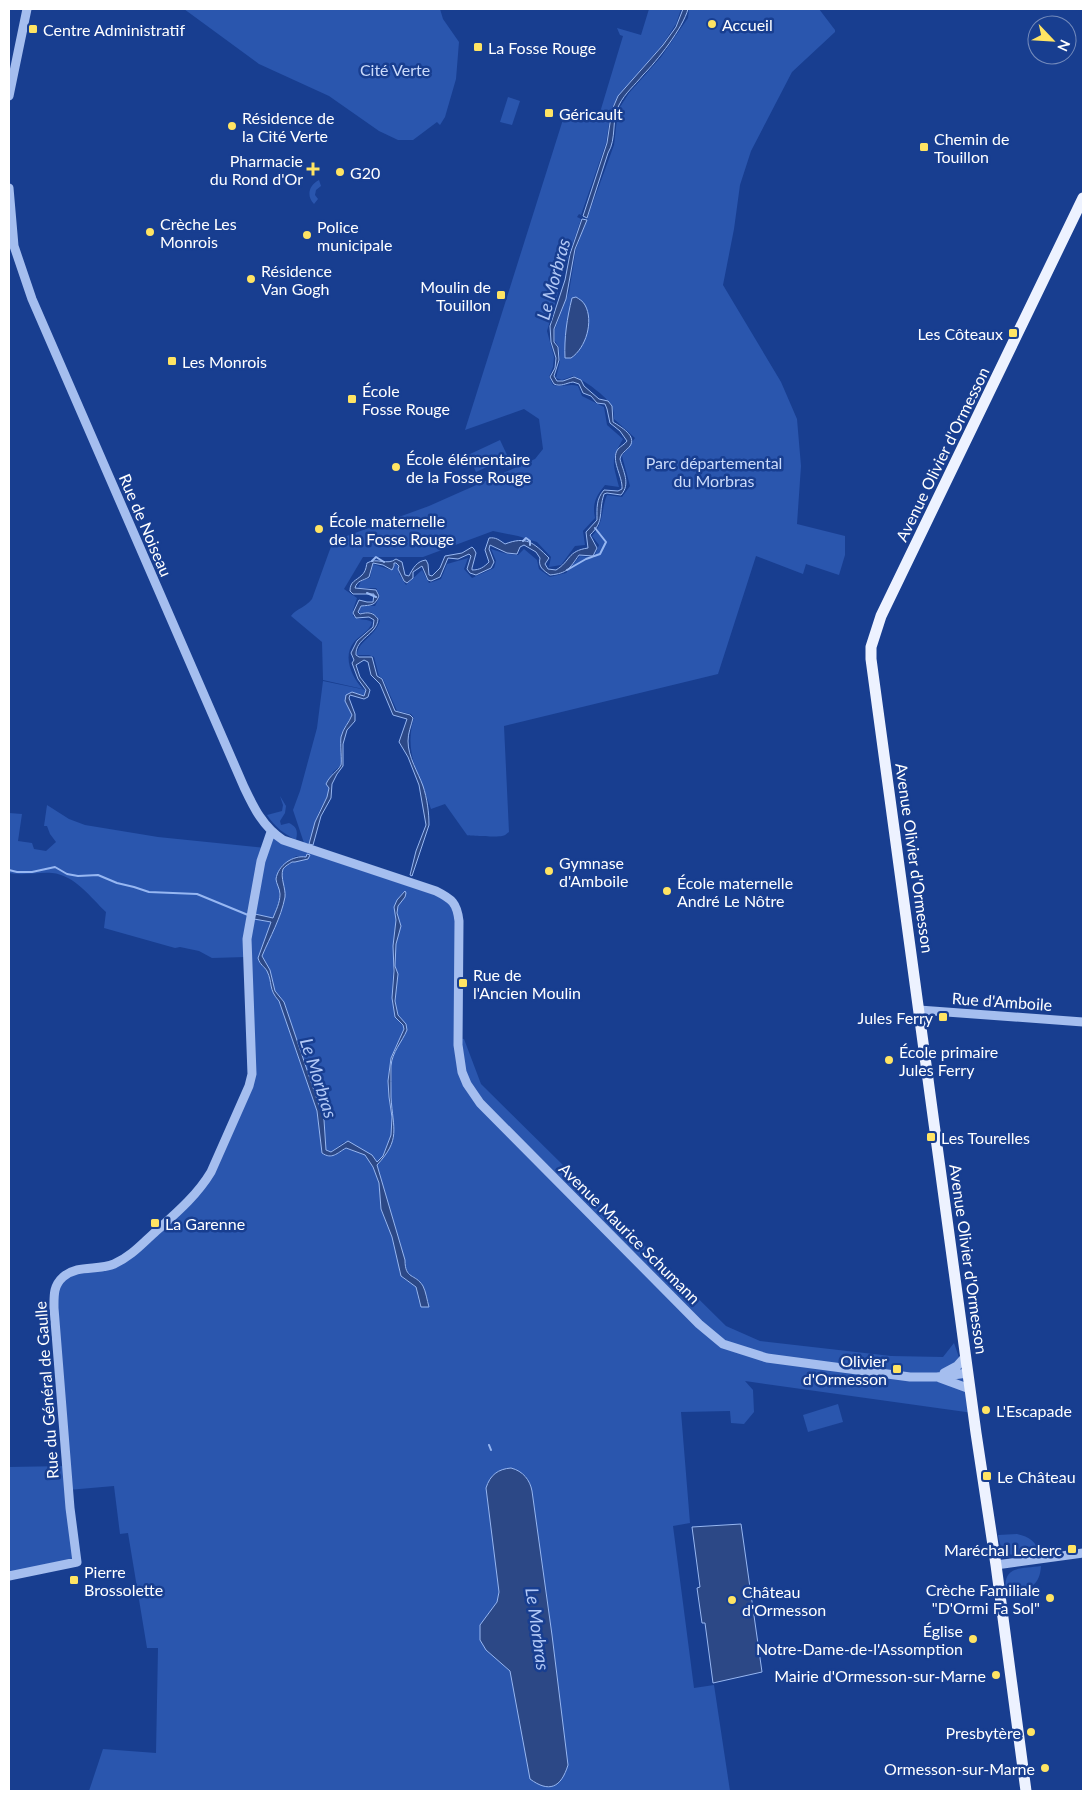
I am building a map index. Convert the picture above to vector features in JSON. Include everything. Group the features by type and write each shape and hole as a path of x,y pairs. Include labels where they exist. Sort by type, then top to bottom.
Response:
{"main road":[{"name":"Avenue Olivier d'Ormesson","path":"1026,1791 890,803 871,647 881,616 1083,198"}],"street":[{"path":"9,96 27,9"},
{"name":"Rue de Noiseau","path":"9,188 14,246 32,299 244,787 256,811 271,832 283,840 324,854"},
{"name":"Rue du Général de Gaulle","path":"9,1576 77,1562 70,1508 54,1308 56,1286 68,1273 76,1270 112,1265 126,1258 187,1202 203,1186 211,1172 245,1098 252,1074 247,939 261,861 271,832"},
{"name":"Avenue Maurice Schumann","path":"324,854 424,887 447,897 455,904 458,911 459,946 458,1046 461,1066 467,1084 480,1103 699,1324 723,1344 767,1358 910,1377 937,1377 968,1373"},
{"name":"Rue d'Amboile","path":"919,1010 1083,1022"},
{"path":"937,1377 953,1369 966,1356"},
{"name":"Avenue Maurice Schumann","path":"937,1377 970,1389"},
{"path":"996,1565 1083,1553"}],"green space":[{"name":"Cité Verte","path":"184,9 440,9 443,19 459,42 456,79 445,117 440,125 437,122 413,140 398,140 379,131 329,96 259,64"},
{"path":"649,9 681,9 676,24 663,44 618,96 611,110 606,143 581,215 579,214 577,217 581,219 547,331 554,357 549,377 553,385 578,386 582,396 604,407 607,425 623,439 614,458 619,487 605,485 602,489 594,504 595,518 583,531 585,545 575,546 561,565 549,567 551,557 537,542 493,531 423,557 363,557 344,589 357,598 353,616 372,622 367,630 354,642 349,654 352,673 363,689 323,680 322,642 291,616 312,599 333,541 429,506 535,459 543,449 539,419 524,409 465,430 566,110 598,119 623,36 620,35 617,28 641,35"},
{"name":"Parc départemental du Morbras","path":"689,9 819,9 835,30 792,72 751,151 740,185 723,285 781,382 797,419 801,466 797,524 845,536 845,555 839,575 806,564 803,574 756,556 718,674 504,726 509,832 504,836 467,835 445,804 431,809 414,764 410,742 414,718 411,714 397,711 383,679 379,676 374,657 357,655 361,645 375,631 380,620 371,612 360,613 359,610 362,606 375,606 380,596 376,588 358,588 361,581 370,578 373,564 391,570 395,567 394,564 396,564 399,574 406,585 422,570 429,583 441,579 447,564 468,558 464,569 472,578 494,568 496,561 491,549 518,555 524,549 537,560 539,569 550,577 566,573 580,556 594,558 599,545 592,536 599,526 607,495 622,497 630,486 622,456 635,438 614,419 610,403 595,389 573,376 562,380 556,378 560,361 559,347 555,341 555,329 569,292 576,249 614,145 618,110 629,93 661,57 688,18"},
{"path":"508,97 520,101 512,125 500,122"},
{"path":"319,180 321,186 316,190 315,195 318,199 314,204 309,194 313,185"},
{"path":"500,440 508,457 476,472 468,455"},
{"path":"323,681 366,690 365,696 352,692 345,701 352,715 342,732 340,746 342,760 340,766 333,772 327,797 318,814 309,844 304,843 293,810 317,728"},
{"path":"280,796 286,806 285,813 280,821 281,825 289,823 294,826 297,832 296,840 273,823 267,815 282,811 283,805"},
{"path":"47,805 69,819 85,825 158,837 265,848 271,832 424,887 455,904 458,1038 464,1039 481,1084 726,1326 760,1341 891,1356 943,1357 954,1343 970,1389 973,1413 745,1381 753,1390 754,1412 744,1424 731,1423 730,1411 681,1412 690,1523 673,1526 694,1688 714,1685 730,1791 89,1791 103,1749 156,1753 158,1648 147,1648 128,1533 120,1534 114,1486 68,1490 77,1562 9,1576 9,1467 66,1466 54,1308 61,1279 126,1258 203,1186 249,1086 246,957 212,958 199,951 180,947 175,948 104,928 106,912 82,888 68,878 52,873 9,873 9,813 22,814 18,841 32,843 34,849 46,851 56,842 47,826 44,826","holes":["296,856 306,857 287,864 283,869 282,876 285,893 280,917 262,956 270,970 275,991 284,1002 324,1120 326,1150 331,1152 344,1142 358,1147 377,1162 383,1156 391,1135 392,1117 388,1081 391,1058 404,1029 395,1017 392,998 396,920 394,907 397,900 403,895 397,913 401,926 396,944 395,966 397,985 395,1001 398,1015 407,1027 392,1064 393,1141 385,1156 377,1165 405,1260 405,1266 409,1274 423,1286 429,1307 419,1302 416,1287 404,1279 399,1271 399,1263 392,1237 381,1209 379,1183 366,1155 345,1148 339,1153 322,1153 317,1111 279,1001 273,993 269,975 258,958 271,922 256,914 273,918 279,904 280,868","511,1468 525,1476 530,1483 532,1491 568,1765 565,1774 518,1708 510,1671 498,1660 480,1625 497,1602 499,1592 486,1488 495,1474"]},
{"path":"838,1404 843,1422 808,1432 803,1415"},
{"path":"1017,1534 1032,1540 1040,1553 1013,1555 1003,1549 998,1535"},
{"path":"1041,1566 1038,1580 1030,1587 1019,1591 1006,1592 1007,1577 1014,1570"}],"water":[{"path":"683,9 688,9 669,44 619,105 615,117 611,147 587,218 583,216 607,143 612,110 618,96 663,45 676,27"},
{"path":"582,219 587,220 575,249 566,299 554,329 554,342 558,347 559,360 554,376 557,381 574,377 581,380 584,386 599,399 608,401 612,406 613,422 630,435 632,442 620,459 626,482 624,491 621,495 604,494 598,525 590,535 597,548 593,556 579,555 570,567 561,573 550,575 545,572 540,566 540,558 536,552 524,545 520,547 517,554 507,553 490,545 489,549 494,562 491,568 476,575 470,573 467,569 471,556 469,554 458,559 448,558 440,577 431,581 428,580 422,566 413,572 413,578 407,583 404,581 398,569 399,566 396,563 394,563 392,570 383,565 373,563 369,577 359,582 355,588 376,590 379,596 376,602 361,606 358,612 360,614 372,614 378,619 374,629 359,644 356,655 359,657 372,657 377,676 382,679 395,711 410,715 413,718 408,735 408,747 428,805 429,825 412,876 410,875 416,851 426,825 419,785 408,757 399,742 407,719 393,715 380,684 371,675 368,662 364,660 356,665 360,677 370,690 368,697 364,699 350,695 349,698 355,714 355,721 347,730 343,744 343,766 332,784 331,798 321,816 313,845 309,844 315,822 327,797 329,788 326,784 341,765 341,737 352,715 345,701 346,695 352,692 364,696 366,690 358,679 352,663 354,660 351,653 357,641 373,627 374,620 369,617 356,618 353,613 359,600 373,602 374,594 353,594 350,588 352,583 362,575 367,563 371,561 389,562 396,559 402,562 405,575 409,576 418,563 426,560 429,575 432,576 440,568 445,556 462,553 472,547 476,553 472,570 477,569 484,567 489,562 485,550 489,538 491,538 505,544 524,541 534,544 549,558 545,564 548,569 556,570 576,551 588,548 586,532 597,520 598,500 601,493 604,490 618,491 622,489 615,458 618,449 627,441 620,431 610,423 605,404 597,403 591,396 583,393 579,384 573,382 557,385 554,384 550,377 555,368 556,358 551,342 550,326"},
{"path":"576,297 582,301 588,311 587,334 576,354 571,358 565,358 565,336 569,313 572,298"},
{"path":"307,854 310,855 308,859 292,862 283,869 285,897 278,920 262,956 270,970 275,991 284,1002 324,1120 326,1150 331,1152 348,1141 372,1155 377,1162 383,1156 391,1135 392,1117 388,1081 391,1058 404,1029 403,1025 395,1017 392,998 393,946 396,920 394,907 397,900 405,891 406,893 398,906 397,913 401,926 396,944 395,966 398,974 395,1001 398,1015 406,1024 407,1030 395,1052 391,1066 393,1141 385,1156 377,1165 405,1260 405,1266 409,1274 423,1286 429,1307 421,1307 416,1287 401,1276 392,1237 381,1209 379,1183 373,1167 365,1155 346,1148 332,1156 322,1153 317,1111 279,1001 273,993 269,975 258,958 271,922 254,919 255,914 273,918 280,897 276,879 277,874 283,865 291,859 306,857"},
{"path":"511,1468 525,1476 530,1483 532,1491 568,1765 562,1779 554,1786 549,1787 530,1779 510,1671 486,1650 480,1640 480,1625 497,1602 499,1592 486,1488 495,1474"},
{"path":"741,1524 762,1672 713,1683 705,1623 702,1623 697,1588 700,1587 692,1527"}],"waterway":[{"name":"Le Morbras","path":"567,570 586,559 600,554 606,542 595,528"},
{"name":"Le Morbras","path":"523,541 526,538 530,541 530,545"},
{"name":"Le Morbras","path":"372,561 376,557 384,562"},
{"name":"Le Morbras","path":"367,593 376,597"},
{"path":"9,870 32,872 55,867 67,874 78,876 98,875 117,883 149,892 197,894 248,915"},
{"name":"Le Morbras","path":"489,1445 491,1450"}],"place":[{"name":"Accueil","path":"712,24"},
{"name":"Centre Administratif","path":"33,29"},
{"name":"La Fosse Rouge","path":"478,47"},
{"name":"Géricault","path":"549,113"},
{"name":"Résidence de la Cité Verte","path":"232,126"},
{"name":"Chemin de Touillon","path":"924,147"},
{"name":"Pharmacie du Rond d'Or","path":"313,169"},
{"name":"G20","path":"340,172"},
{"name":"Crèche Les Monrois","path":"150,232"},
{"name":"Police municipale","path":"307,235"},
{"name":"Résidence Van Gogh","path":"251,279"},
{"name":"Moulin de Touillon","path":"501,295"},
{"name":"Les Côteaux","path":"1013,333"},
{"name":"Les Monrois","path":"172,361"},
{"name":"École Fosse Rouge","path":"352,399"},
{"name":"École élémentaire de la Fosse Rouge","path":"396,467"},
{"name":"École maternelle de la Fosse Rouge","path":"319,529"},
{"name":"Gymnase d'Amboile","path":"549,871"},
{"name":"École maternelle André Le Nôtre","path":"667,891"},
{"name":"Rue de l'Ancien Moulin","path":"463,983"},
{"name":"Jules Ferry","path":"943,1017"},
{"name":"École primaire Jules Ferry","path":"889,1060"},
{"name":"Les Tourelles","path":"931,1137"},
{"name":"La Garenne","path":"155,1223"},
{"name":"Olivier d'Ormesson","path":"897,1369"},
{"name":"L'Escapade","path":"986,1410"},
{"name":"Le Château","path":"987,1476"},
{"name":"Maréchal Leclerc","path":"1072,1549"},
{"name":"Pierre Brossolette","path":"74,1580"},
{"name":"Crèche Familiale \"D'Ormi Fa Sol\"","path":"1050,1598"},
{"name":"Château d'Ormesson","path":"732,1600"},
{"name":"Église Notre-Dame-de-l'Assomption","path":"973,1639"},
{"name":"Mairie d'Ormesson-sur-Marne","path":"996,1675"},
{"name":"Presbytère","path":"1031,1732"},
{"name":"Ormesson-sur-Marne","path":"1045,1768"}]}
